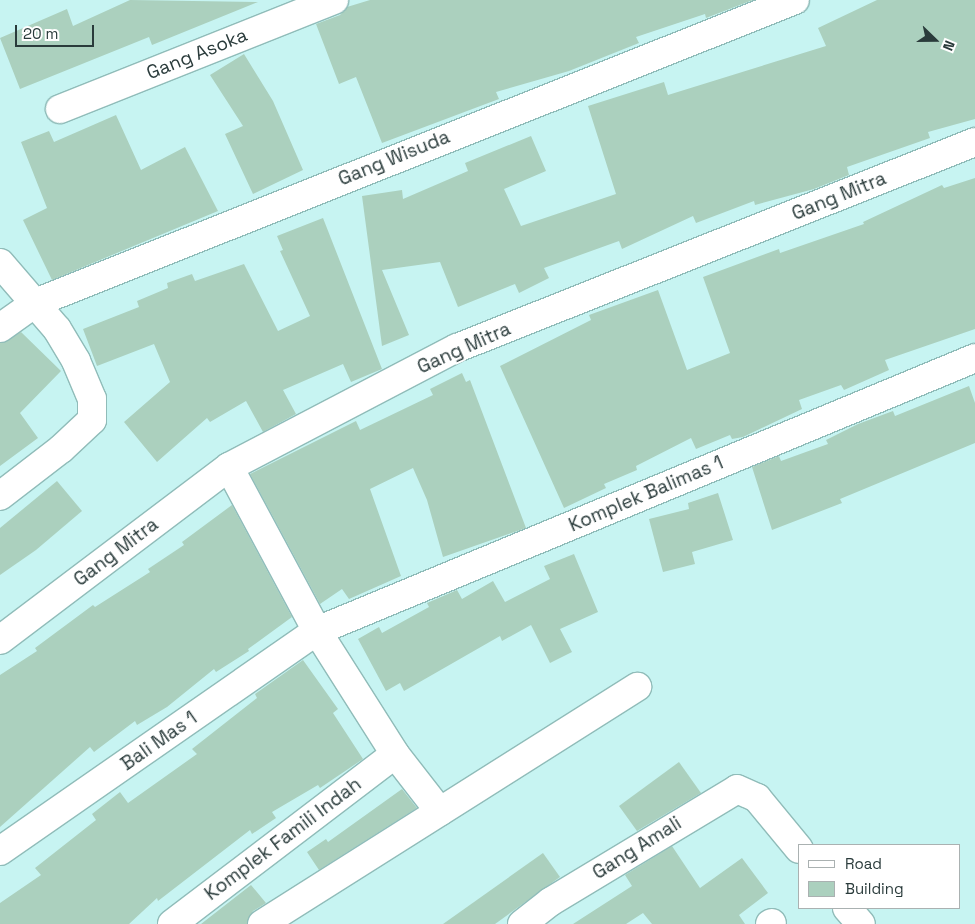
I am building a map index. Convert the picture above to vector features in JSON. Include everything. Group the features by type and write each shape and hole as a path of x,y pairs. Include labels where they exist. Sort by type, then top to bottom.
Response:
{"street":[{"name":"Gang Asoka","path":"60,108 334,0"},
{"name":"Gang Wisuda","path":"0,328 35,303 794,0"},
{"name":"Gang Mitra","path":"0,640 229,467 457,348 975,142"},
{"path":"0,264 57,329 76,361 92,399 92,420 61,449 0,496"},
{"name":"Komplek Balimas 1","path":"317,631 975,358"},
{"path":"229,467 317,631 395,754 440,812"},
{"name":"Bali Mas 1","path":"0,851 317,631"},
{"path":"262,924 637,687"},
{"name":"Komplek Famili Indah","path":"172,924 395,754"},
{"name":"Gang Amali","path":"522,924 550,902 722,795 736,789 757,798 798,848"},
{"path":"848,909 861,924"}],"building":[{"path":"130,0 258,2 152,45 149,37 20,89 0,38 67,9 73,26"},
{"path":"370,0 753,0 706,18 705,14 636,37 639,43 569,71 496,92 499,99 382,143 356,77 339,84 316,24 340,15 347,7"},
{"path":"877,0 975,0 975,119 928,132 930,138 847,167 849,175 814,189 755,205 754,201 696,223 693,216 622,249 619,241 544,268 549,278 519,293 515,284 458,307 440,262 382,270 409,335 382,346 362,196 402,190 403,199 468,171 465,163 531,136 546,171 504,189 521,226 616,194 588,106 664,82 668,95 826,46 818,28"},
{"path":"244,54 273,101 303,170 253,194 225,134 243,126 210,75"},
{"path":"116,115 141,170 185,147 218,211 52,280 23,220 47,208 21,142 49,131 54,142"},
{"path":"975,178 975,329 885,360 889,370 844,390 841,385 799,400 802,409 743,437 732,439 730,435 696,449 691,438 636,466 637,470 604,484 606,488 564,508 500,366 591,320 589,315 658,290 687,370 730,353 703,277 779,249 780,253 864,224 863,222 942,185 944,188"},
{"path":"323,218 382,369 351,382 343,364 283,390 296,414 263,432 246,401 210,422 207,418 157,462 124,422 170,382 154,344 97,366 83,329 139,307 137,301 168,288 167,283 192,274 195,281 244,264 278,331 310,316 280,251 283,250 277,236"},
{"path":"21,332 61,371 20,413 38,438 0,466 0,343"},
{"path":"462,373 466,382 470,380 526,528 443,557 427,500 413,468 370,489 401,576 349,599 342,589 320,604 250,474 356,421 360,430 433,395 430,389"},
{"path":"969,386 975,403 975,443 840,499 842,503 772,530 752,467 779,456 781,461 828,444 826,440 858,424 893,411 895,416"},
{"path":"57,481 82,511 36,550 0,575 0,528"},
{"path":"718,493 733,540 692,552 695,564 663,572 649,519 689,509 688,503"},
{"path":"232,505 292,617 248,649 249,651 216,672 214,669 167,707 137,725 135,721 94,752 90,747 0,827 0,675 37,651 35,648 93,605 95,607 150,572 148,569 184,545 182,542"},
{"path":"574,554 598,612 560,629 572,652 550,663 531,625 502,641 500,636 404,691 400,683 386,691 358,639 379,627 382,633 429,607 427,603 457,590 462,599 493,581 505,602 550,579 544,566"},
{"path":"303,660 338,709 333,713 363,759 320,788 318,785 272,812 276,818 252,834 250,830 158,901 157,898 129,924 0,924 0,903 41,875 35,868 96,820 92,814 120,792 128,803 197,754 192,749 257,698 255,694"},
{"path":"679,762 701,793 637,831 619,806"},
{"path":"402,789 417,808 319,870 307,852 326,839 328,842"},
{"path":"672,846 700,888 742,858 768,893 739,915 745,924 652,924 643,913 626,924 573,924 632,886 625,875"},
{"path":"543,853 560,877 495,924 443,924"},
{"path":"251,885 266,903 253,911 247,924 201,924"}]}
